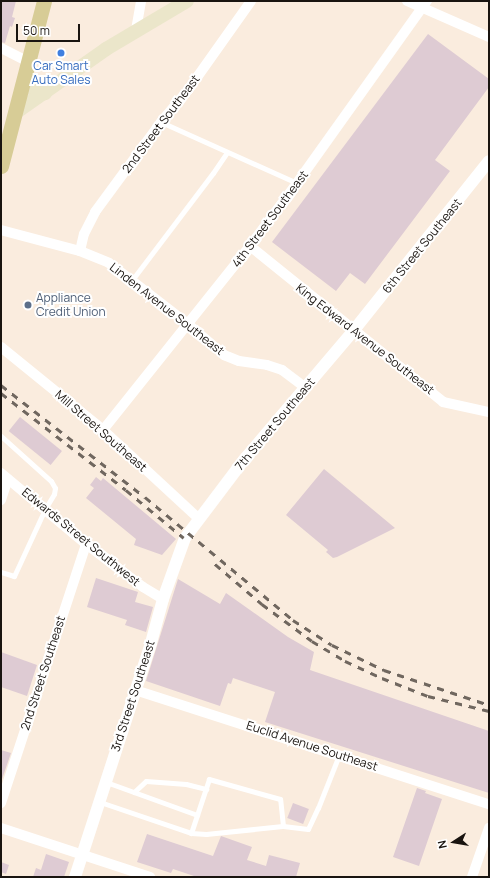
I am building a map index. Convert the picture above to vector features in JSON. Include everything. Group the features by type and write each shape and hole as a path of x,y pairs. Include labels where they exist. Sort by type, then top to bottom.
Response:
{"main road":[{"path":"1,166 44,1"},
{"path":"15,113 46,93 126,36 187,1"},
{"path":"28,65 27,80 32,88 46,93"}],"street":[{"path":"126,36 136,30 141,1"},
{"name":"2nd Street Southeast","path":"80,251 84,234 95,212 162,122 188,90 251,1"},
{"path":"407,1 425,4 489,38"},
{"name":"4th Street Southeast","path":"103,430 250,246 298,183 425,4"},
{"path":"1,48 28,65"},
{"name":"6th Street Southeast","path":"354,330 489,161"},
{"name":"Linden Avenue Southeast","path":"1,230 80,251 109,263 224,354 239,361 267,365 282,370 306,388"},
{"name":"King Edward Avenue Southeast","path":"250,246 443,402 489,412"},
{"name":"7th Street Southeast","path":"198,518 243,461 354,330"},
{"name":"Mill Street Southeast","path":"1,347 103,430 198,518"},
{"path":"1,500 5,476"},
{"name":"Edwards Street Southwest","path":"5,476 86,544 144,587 163,599"},
{"name":"3rd Street Southeast","path":"75,877 163,599 185,538 198,518"},
{"name":"2nd Street Southeast","path":"1,803 86,544"},
{"name":"Euclid Avenue Southeast","path":"135,690 489,804"},
{"path":"1,828 150,877"},
{"path":"472,877 489,828"}],"lane":[{"path":"162,122 298,183"},
{"path":"132,280 213,173 227,152"},
{"path":"1,436 50,481 55,488 54,494 14,576 1,572"},
{"path":"99,802 191,833 206,834 283,826 308,829 339,755"},
{"path":"191,833 209,778 280,799 283,826"},
{"path":"105,781 197,815"},
{"path":"134,792 146,781 186,784 206,789"}],"building":[{"path":"2,1 16,1 12,17 15,18 12,27 10,26 5,43 1,42"},
{"path":"428,34 489,79 489,87 435,160 450,171 365,284 350,273 336,291 272,242"},
{"path":"20,417 62,451 51,465 9,431"},
{"path":"324,469 395,528 333,558 326,552 328,550 286,515"},
{"path":"96,477 101,481 103,478 176,539 162,555 134,545 136,539 86,498 94,488 90,485"},
{"path":"96,578 138,592 135,602 153,607 146,632 125,625 127,620 87,607"},
{"path":"178,579 220,604 226,593 288,637 314,652 310,670 489,731 489,793 265,722 275,692 233,678 231,684 228,683 220,706 146,681"},
{"path":"1,652 37,665 27,696 1,687"},
{"path":"1,750 11,753 1,782"},
{"path":"417,788 426,791 425,793 442,799 419,866 393,857"},
{"path":"293,803 309,809 303,824 287,818"},
{"path":"147,834 213,856 221,836 252,847 247,860 266,866 269,855 300,863 296,877 197,877 173,869 171,873 137,862"},
{"path":"46,854 69,862 64,877 33,877 36,868 41,870"},
{"path":"1,862 9,865 6,874 1,872"}],"railway":[{"path":"1,385 145,497 293,620 332,645 384,670 489,705"},
{"path":"1,393 126,490 184,538"},
{"path":"215,564 262,604 312,641 345,661 382,678 428,696 489,711"}],"place":[{"name":"Car Smart Auto Sales","path":"61,53"},
{"name":"Appliance Credit Union","path":"28,305"}]}
